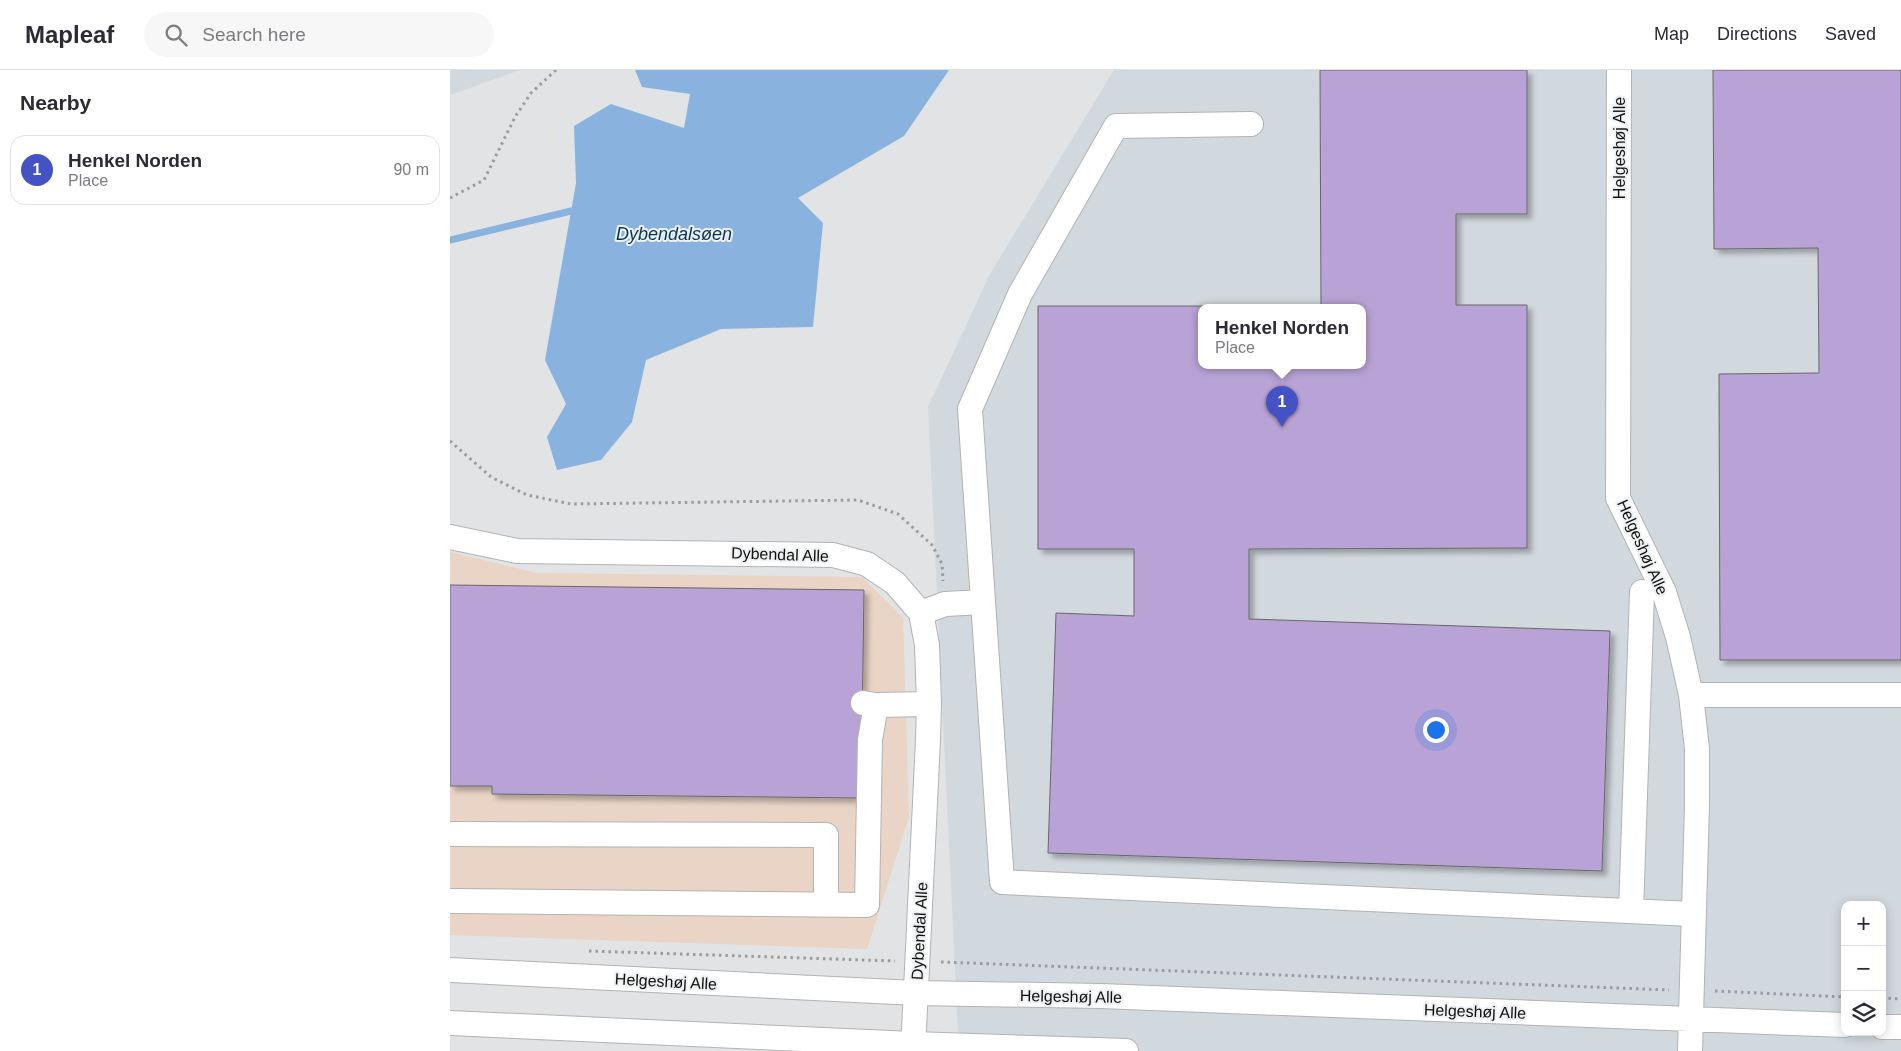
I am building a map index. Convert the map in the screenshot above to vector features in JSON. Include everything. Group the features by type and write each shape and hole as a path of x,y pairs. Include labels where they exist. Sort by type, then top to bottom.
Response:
{"street":[{"name":"Helgeshøj Alle","path":"1619,70 1618,498 1664,592 1678,637 1691,695 1697,749 1691,1021"},
{"path":"1251,124 1116,126 1020,294 970,409 1002,882 1693,914"},
{"name":"Dybendal Alle","path":"450,537 516,551 833,555 868,564 895,583 921,613 927,644 929,704 913,1047"},
{"path":"1631,911 1642,592"},
{"path":"921,613 945,604 983,602"},
{"path":"1691,695 1901,695"},
{"path":"450,901 867,905 869,704 929,704"},
{"path":"450,834 826,835 826,904"},
{"name":"Helgeshøj Alle","path":"450,970 916,993 1100,996 1841,1026"},
{"path":"1690,1051 1691,1021"},
{"path":"450,1023 913,1047 1126,1051"},
{"path":"1886,1027 1901,1027"}],"path":[{"path":"450,198 484,180 515,117 531,92 556,70"},
{"path":"450,440 491,477 527,495 570,504 858,500 898,514 932,545 942,564 945,604"},
{"path":"580,950 918,961 1841,997"},
{"path":"1886,998 1901,999"}],"shaded area":[{"path":"450,70 520,70 450,95"},
{"path":"1114,70 1901,70 1901,1051 959,1051 928,407 990,274"},
{"path":"450,552 537,573 862,577 903,618 909,817 867,949 450,935"}],"water":[{"name":"Dybendalsøen","path":"635,70 949,70 904,136 798,198 823,223 813,327 721,329 646,360 632,422 601,460 557,470 547,437 566,404 545,360 576,183 574,126 611,104 684,128 690,94 642,87"}],"building":[{"path":"1320,70 1527,70 1527,214 1456,214 1456,305 1527,305 1527,548 1249,549 1249,619 1610,631 1602,871 1048,853 1056,613 1134,616 1134,549 1038,549 1038,306 1198,306 1198,369 1366,369 1366,304 1321,304"},
{"path":"1713,70 1901,70 1901,660 1720,660 1719,374 1819,373 1818,248 1714,249"},
{"path":"450,585 864,590 861,798 492,794 492,786 450,786"}],"waterway":[{"path":"450,240 571,211"}],"place":[{"name":"Henkel Norden","path":"1282,427"}]}
